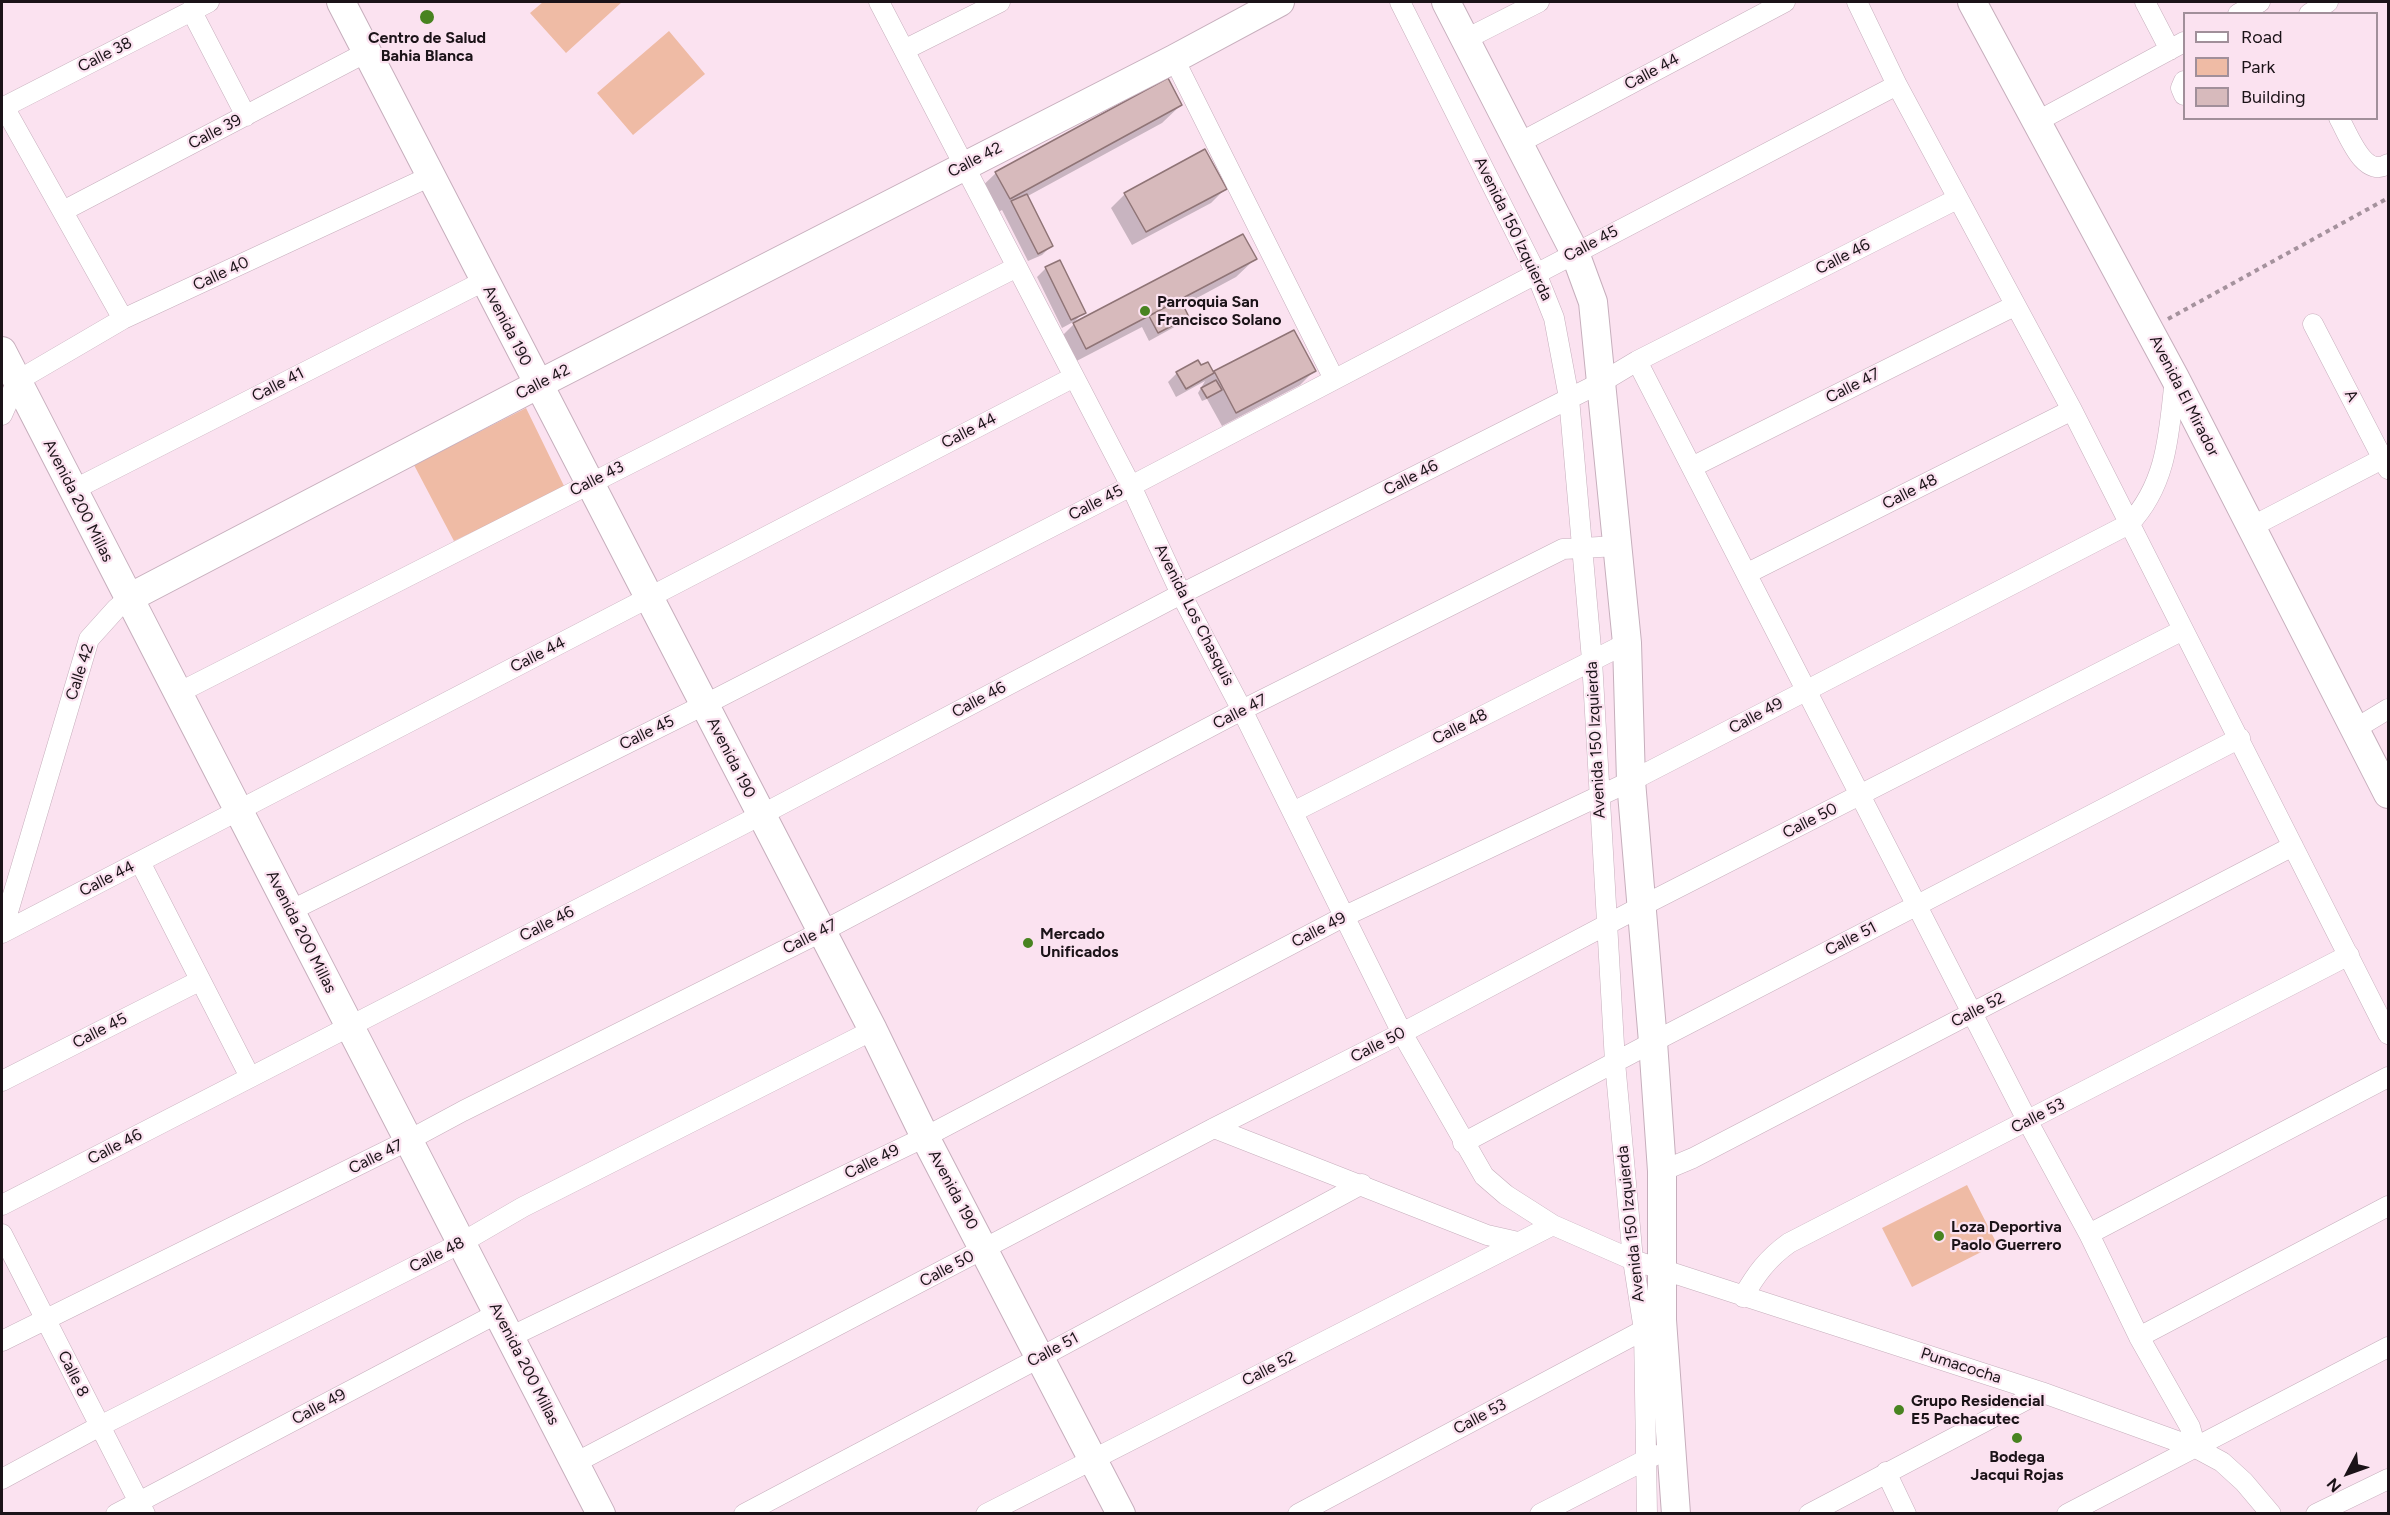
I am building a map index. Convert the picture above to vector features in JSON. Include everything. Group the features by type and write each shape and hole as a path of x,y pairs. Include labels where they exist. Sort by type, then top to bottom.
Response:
{"street":[{"name":"Avenida 190","path":"341,2 1121,1514"},
{"name":"Avenida Los Chasquis","path":"879,2 1131,486 1180,594 1242,710 1402,1033 1463,1143 1484,1176 1506,1196 1553,1225 1661,1270"},
{"path":"904,50 1000,2"},
{"name":"Calle 42","path":"2,933 6,899 89,639 129,598 1280,2"},
{"name":"Avenida 150 Izquierda","path":"1400,2 1536,273 1554,318 1569,399 1592,660 1615,1062 1633,1260 1653,1325 1671,1446 1676,1514"},
{"name":"Avenida 150 Izquierda","path":"1446,2 1575,253 1593,302 1627,642 1631,782 1662,1171 1661,1270 1653,1325 1645,1460 1647,1514"},
{"path":"1466,39 1539,2"},
{"name":"Calle 44","path":"1519,143 1785,2"},
{"path":"1857,2 1897,85 1957,199 2072,410 2388,1034"},
{"name":"Avenida El Mirador","path":"1972,2 2175,378 2388,794"},
{"path":"2036,122 2177,46 2145,2"},
{"path":"2242,12 2260,2"},
{"path":"2311,12 2328,2"},
{"path":"200,6 246,116"},
{"name":"Calle 38","path":"2,107 200,6"},
{"name":"Calle 39","path":"63,211 367,52"},
{"path":"1173,59 1334,379"},
{"name":"Calle 45","path":"290,911 704,705 1131,486 1897,85"},
{"path":"2,107 123,319"},
{"path":"2340,120 2364,161 2372,167 2381,169 2388,164"},
{"name":"Calle 40","path":"17,381 123,319 431,176"},
{"name":"Calle 46","path":"2,1205 761,815 1180,594 1569,399 1637,361 1957,199"},
{"name":"Calle 43","path":"178,693 1017,267"},
{"name":"Calle 41","path":"73,490 484,281"},
{"name":"Calle 47","path":"1692,467 2014,306"},
{"name":"A","path":"2313,324 2387,461"},
{"name":"Avenida 200 Millas","path":"2,351 601,1514"},
{"path":"1637,361 1748,573 2028,1122 2089,1234 2139,1337 2190,1427 2196,1448"},
{"name":"Calle 44","path":"2,933 1074,377"},
{"path":"2129,524 2140,512 2165,460 2175,378"},
{"path":"2,415 17,381"},
{"name":"Calle 48","path":"1748,573 2072,410"},
{"path":"2251,527 2387,461"},
{"name":"Calle 49","path":"116,1514 142,1507 504,1325 925,1137 1345,916 1631,782 1806,689 2129,524"},
{"name":"Calle 47","path":"2,1341 409,1140 821,932 1242,710 1563,549 1618,546"},
{"name":"Calle 50","path":"575,1463 1642,906 2183,630"},
{"name":"Calle 48","path":"1293,812 1627,642"},
{"path":"2355,729 2388,709"},
{"name":"Calle 51","path":"1463,1143 2240,738"},
{"name":"Calle 52","path":"1662,1171 1693,1158 2293,846"},
{"path":"140,862 250,1077"},
{"name":"Calle 53","path":"1743,1297 1757,1272 1774,1254 1790,1243 2349,956"},
{"name":"Calle 45","path":"2,1081 199,981"},
{"name":"Calle 48","path":"2,1479 100,1426 461,1243 523,1207 873,1030"},
{"path":"2089,1234 2388,1077"},
{"path":"1214,1128 1362,1184 1487,1235 1518,1242"},
{"name":"Calle 51","path":"744,1514 1362,1184"},
{"path":"2139,1337 2388,1206"},
{"name":"Calle 52","path":"986,1514 1553,1225"},
{"name":"Calle 8","path":"2,1234 142,1507"},
{"name":"Pumacocha","path":"1661,1270 2041,1392 2196,1448 2222,1462 2244,1482 2271,1514"},
{"name":"Calle 53","path":"1298,1514 1653,1325"},
{"path":"2067,1514 2388,1347"},
{"path":"1809,1514 2041,1392"},
{"path":"1540,1514 1671,1446"},
{"path":"1886,1472 1906,1514"},
{"path":"2316,1514 2388,1479"}],"path":[{"path":"2149,329 2388,198"}],"green space":[{"path":"543,2 622,2 566,53 530,13"},
{"path":"669,31 705,74 633,135 597,93"},
{"path":"526,408 565,488 454,541 414,465"},
{"name":"Loza Deportiva Paolo Guerrero","path":"1967,1185 1997,1244 1912,1287 1882,1228"}],"building":[{"path":"1168,78 1182,105 1010,199 995,172"},
{"path":"1205,149 1227,189 1146,232 1124,193"},
{"path":"1027,194 1053,246 1038,254 1011,201"},
{"path":"1243,234 1257,259 1086,349 1073,323"},
{"path":"1060,260 1086,313 1071,320 1045,267"},
{"path":"1180,299 1189,317 1158,333 1149,316"},
{"path":"1294,330 1316,371 1236,413 1214,371"},
{"path":"1198,360 1201,365 1208,362 1214,373 1186,389 1176,372"},
{"path":"1216,380 1222,390 1207,398 1201,388"}],"place":[{"name":"Centro de Salud Bahia Blanca","path":"427,17"},
{"name":"Parroquia San Francisco Solano","path":"1145,311"},
{"name":"Mercado Unificados","path":"1028,943"},
{"name":"Loza Deportiva Paolo Guerrero","path":"1939,1236"},
{"name":"Grupo Residencial E5 Pachacutec","path":"1899,1410"},
{"name":"Bodega Jacqui Rojas","path":"2017,1438"}]}
